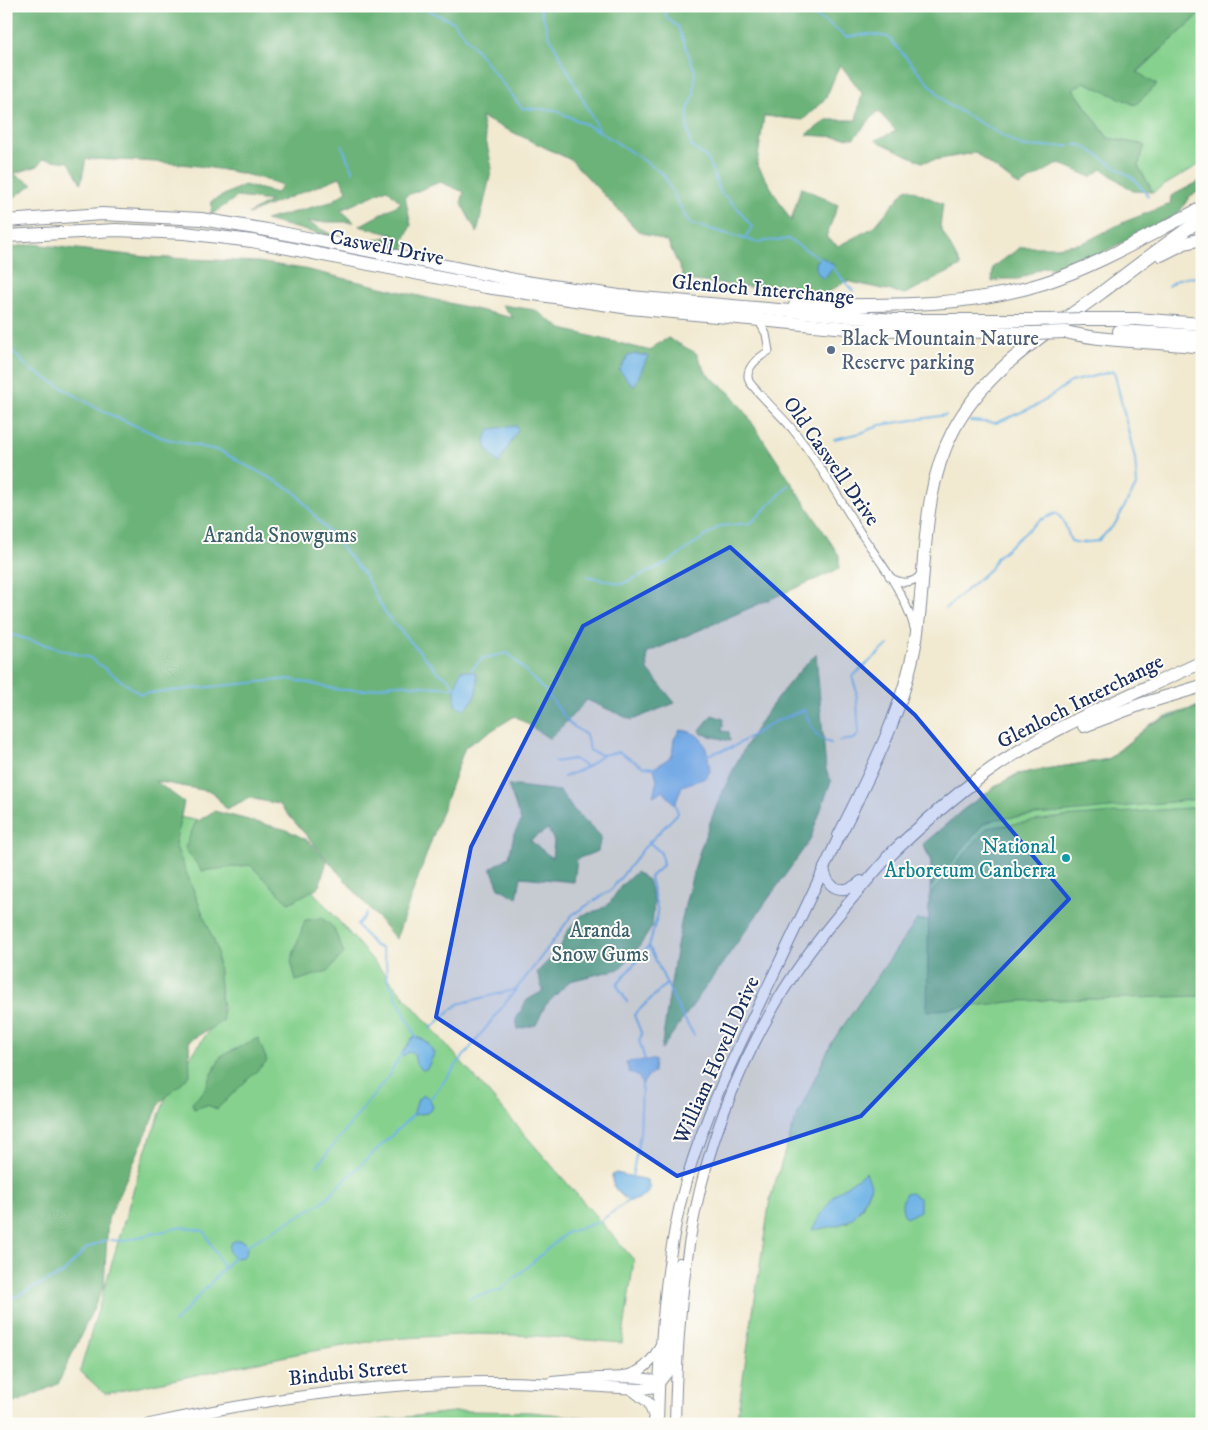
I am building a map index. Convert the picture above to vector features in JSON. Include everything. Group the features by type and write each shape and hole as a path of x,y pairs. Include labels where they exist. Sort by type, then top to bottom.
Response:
{"highway":[{"path":"672,301 692,299 780,305 908,304 985,297 1045,282 1087,265 1202,208"},
{"name":"Caswell Drive","path":"6,220 102,214 201,219 267,230 460,269"},
{"path":"840,836 899,705 916,638 935,479 947,443 964,411 1004,366 1202,219"},
{"name":"Caswell Drive","path":"6,236 116,230 218,236 520,292 630,308 759,321"},
{"path":"1112,284 1170,250 1202,239"},
{"name":"Glenloch Interchange","path":"460,269 585,292 894,320 1136,319 1202,324"},
{"name":"Glenloch Interchange","path":"759,321 890,331 1032,333 1141,331 1202,336"},
{"path":"1066,332 1087,337 1141,340 1202,347"},
{"name":"Glenloch Interchange","path":"888,857 954,797 984,775 1047,736 1202,662"},
{"path":"954,797 1035,750 1081,728 1142,704 1202,686"}],"main road":[{"path":"840,836 824,868 830,883 839,889 846,890 854,886 888,857"},
{"name":"William Hovell Drive","path":"675,1424 682,1290 690,1231 710,1148 744,1062 772,1010 809,954 888,857"},
{"name":"William Hovell Drive","path":"657,1424 663,1306 674,1232 686,1181 704,1126 728,1069 824,868"},
{"path":"659,1383 667,1374 677,1272 680,1256 690,1231"},
{"path":"608,1378 638,1372 654,1358 660,1346"},
{"name":"Bindubi Street","path":"150,1424 228,1407 343,1390 450,1382 552,1382 608,1378 651,1379 659,1383"},
{"name":"Bindubi Street","path":"552,1382 631,1389 649,1389 659,1383"},
{"path":"659,1383 670,1385 676,1393"},
{"path":"631,1389 649,1403 657,1424"}],"street":[{"name":"Old Caswell Drive","path":"759,321 766,334 769,351 753,365 749,373 750,382 802,442 887,574 909,612 916,638"},
{"path":"887,574 897,581 907,582 918,578 924,567"}],"highlighted area":[{"path":"730,547 915,715 1069,899 861,1116 677,1176 436,1017 471,847 583,626"}],"green space":[{"path":"6,6 1202,6 1202,12 1137,72 1157,85 1135,105 1084,82 1073,89 1108,138 1145,145 1138,166 1153,192 1133,191 1102,169 1091,177 1059,163 1019,186 975,153 922,162 875,140 896,131 878,111 854,138 806,135 827,120 856,120 862,93 840,64 826,98 803,120 764,116 757,164 791,221 801,187 838,205 826,237 838,246 874,227 907,188 943,204 940,227 961,266 905,294 846,281 824,295 685,280 668,242 638,231 571,160 481,117 492,168 477,233 461,203 464,192 440,182 405,196 411,225 404,240 405,250 360,244 394,235 359,226 401,203 387,189 341,210 354,222 307,222 342,240 265,220 331,202 347,191 340,177 248,214 270,201 237,197 211,215 212,201 244,185 277,193 282,185 234,172 209,168 160,162 86,159 81,183 69,162 43,159 38,166 13,174 33,184 6,203"},
{"path":"1202,12 1202,163 1153,192 1138,166 1145,145 1108,138 1073,89 1083,82 1137,73"},
{"path":"1202,180 1202,190 1190,196 1178,214 1090,259 1062,269 1044,267 1019,279 1002,279 992,282 993,267 1021,247 1056,247 1083,243 1124,222 1170,204 1171,196"},
{"name":"Aranda Snowgums","path":"33,244 147,257 258,262 304,269 513,318 502,305 535,310 562,329 651,351 653,347 668,338 696,353 707,374 730,393 745,412 839,555 839,569 647,653 648,670 675,703 632,720 587,700 550,739 515,716 465,747 396,939 279,804 249,798 226,809 213,792 155,781 184,802 175,844 217,949 223,1021 189,1041 190,1075 160,1103 108,1219 104,1286 58,1384 9,1405 6,1416 6,248"},
{"path":"816,654 826,770 831,781 810,840 661,1050 677,944 686,902 700,850 711,819 739,759 755,731 773,703"},
{"path":"1202,705 1202,1424 736,1424 770,1199 794,1123 832,1042 917,920 929,920 931,862 923,844 964,809 996,786 1017,774 1108,759 1151,724","holes":["871,1185 862,1208 846,1224"]},
{"path":"1202,706 1202,799 996,819 983,824 931,887 931,861 924,845 963,810 995,787 1017,775 1037,770 1108,760 1151,724"},
{"path":"712,715 724,719 722,731 729,732 730,741 702,734 700,730"},
{"path":"508,785 560,791 572,808 601,836 598,851 577,859 574,882 521,877 517,898 499,888 491,868 509,857 514,834 521,821","holes":["548,829 554,841 552,858 530,840"]},
{"name":"National Arboretum Canberra","path":"1202,807 1202,996 1020,1001 927,1011 929,896 987,828 1062,817"},
{"path":"214,811 287,830 309,841 327,861 319,887 289,903 250,865 202,871 185,848 195,823"},
{"path":"163,814 262,833 634,1260 622,1343 540,1336 478,1334 386,1339 301,1353 105,1394 80,1371 143,1157 171,1085 224,1009 206,937"},
{"name":"Aranda Snow Gums","path":"636,872 648,880 654,902 652,927 635,953 619,969 570,981 545,1006 536,1025 518,1029 516,1019 527,1000 543,991 537,972 559,950 567,932 582,915 597,911 609,904 621,886"},
{"path":"322,918 333,927 344,953 328,971 296,981 291,961 305,920"},
{"path":"258,1038 267,1061 217,1109 207,1105 194,1109 192,1103 203,1092 221,1056"},
{"path":"462,1411 531,1412 611,1420 611,1424 344,1424"}],"water":[{"path":"820,258 834,265 824,279 818,274 816,268 816,263"},
{"path":"636,354 648,356 634,387 619,370 628,356"},
{"path":"516,426 518,430 499,463 487,448 487,434 490,429"},
{"path":"461,670 475,672 477,677 477,688 474,698 464,709 455,705 455,688"},
{"path":"680,730 695,734 704,743 710,771 706,778 682,786 675,805 663,791 653,796 657,780 654,768 672,756 674,739"},
{"path":"413,1037 421,1039 431,1047 434,1054 427,1069 422,1070 416,1064 414,1054 409,1052 403,1056 402,1053"},
{"path":"655,1060 654,1072 648,1076 642,1085 639,1077 629,1072 626,1062"},
{"path":"424,1095 430,1099 433,1108 427,1113 413,1115 418,1099"},
{"path":"866,1172 871,1185 866,1198 856,1214 845,1223 813,1230 834,1195"},
{"path":"616,1173 647,1180 650,1188 649,1191 642,1197 628,1201 614,1187 612,1175"},
{"path":"911,1193 920,1199 920,1211 906,1218 902,1209 903,1200 905,1194"},
{"path":"238,1240 244,1243 247,1249 244,1255 238,1258 232,1255 229,1249 232,1243"}],"waterway":[{"path":"419,6 454,22 522,108 555,110 599,131 663,174 689,223 756,242 788,239 821,259"},
{"path":"539,6 549,35 599,130"},
{"path":"665,6 666,17 678,27 695,71 694,95 688,110 687,126 691,146 708,159 720,192 736,206 752,227 745,238"},
{"path":"795,6 826,22 846,37 870,34 888,37 947,104 1023,147 1070,146"},
{"path":"1075,145 1082,145 1134,179 1148,196"},
{"path":"342,146 353,172"},
{"path":"831,266 853,291"},
{"path":"1168,286 1184,278 1202,279"},
{"path":"6,344 27,367 100,410 163,438 220,451 294,491 364,574 387,616 439,673 448,678 455,688"},
{"path":"946,608 990,569 997,557 1040,520 1057,513 1064,522 1071,541 1080,543 1098,541 1115,524 1137,484 1135,459 1114,371 1071,382 1038,405 996,423 970,421"},
{"path":"834,439 861,433 880,425 946,415"},
{"path":"587,576 622,584 667,563 720,526 751,523 789,485"},
{"path":"6,633 90,658 140,694 289,679 340,690 366,690 393,684 453,688"},
{"path":"839,741 854,739 859,734 856,689 852,677 888,645"},
{"path":"471,670 483,658 508,653 545,691 570,724 586,735 590,751 602,755 619,752 644,767 655,768"},
{"path":"707,755 733,747 774,722 804,710 817,735 831,743"},
{"path":"564,777 587,767 602,755"},
{"path":"554,762 574,759 587,767"},
{"path":"430,1099 572,915 611,890 644,848 678,813 675,804"},
{"path":"649,842 661,853 663,865 650,877 658,913 649,946 680,1012 694,1035"},
{"path":"367,913 357,925 374,945 382,949 386,962 387,978 416,1037"},
{"path":"627,1002 617,985 649,946"},
{"path":"645,1060 639,1040 642,1035 634,1015 666,984"},
{"path":"430,1029 458,1004 517,989"},
{"path":"317,1166 387,1078 402,1053"},
{"path":"632,1177 640,1134 642,1085"},
{"path":"246,1246 321,1203 413,1115"},
{"path":"469,1298 501,1290 566,1233 599,1222 628,1201"},
{"path":"111,1240 121,1241 182,1227 204,1231 224,1269"},
{"path":"6,1330 12,1298 62,1274 87,1248 106,1240"},
{"path":"174,1323 235,1256"}],"place":[{"name":"Black Mountain Nature Reserve parking","path":"831,350"},
{"name":"National Arboretum Canberra","path":"1066,858"}]}
